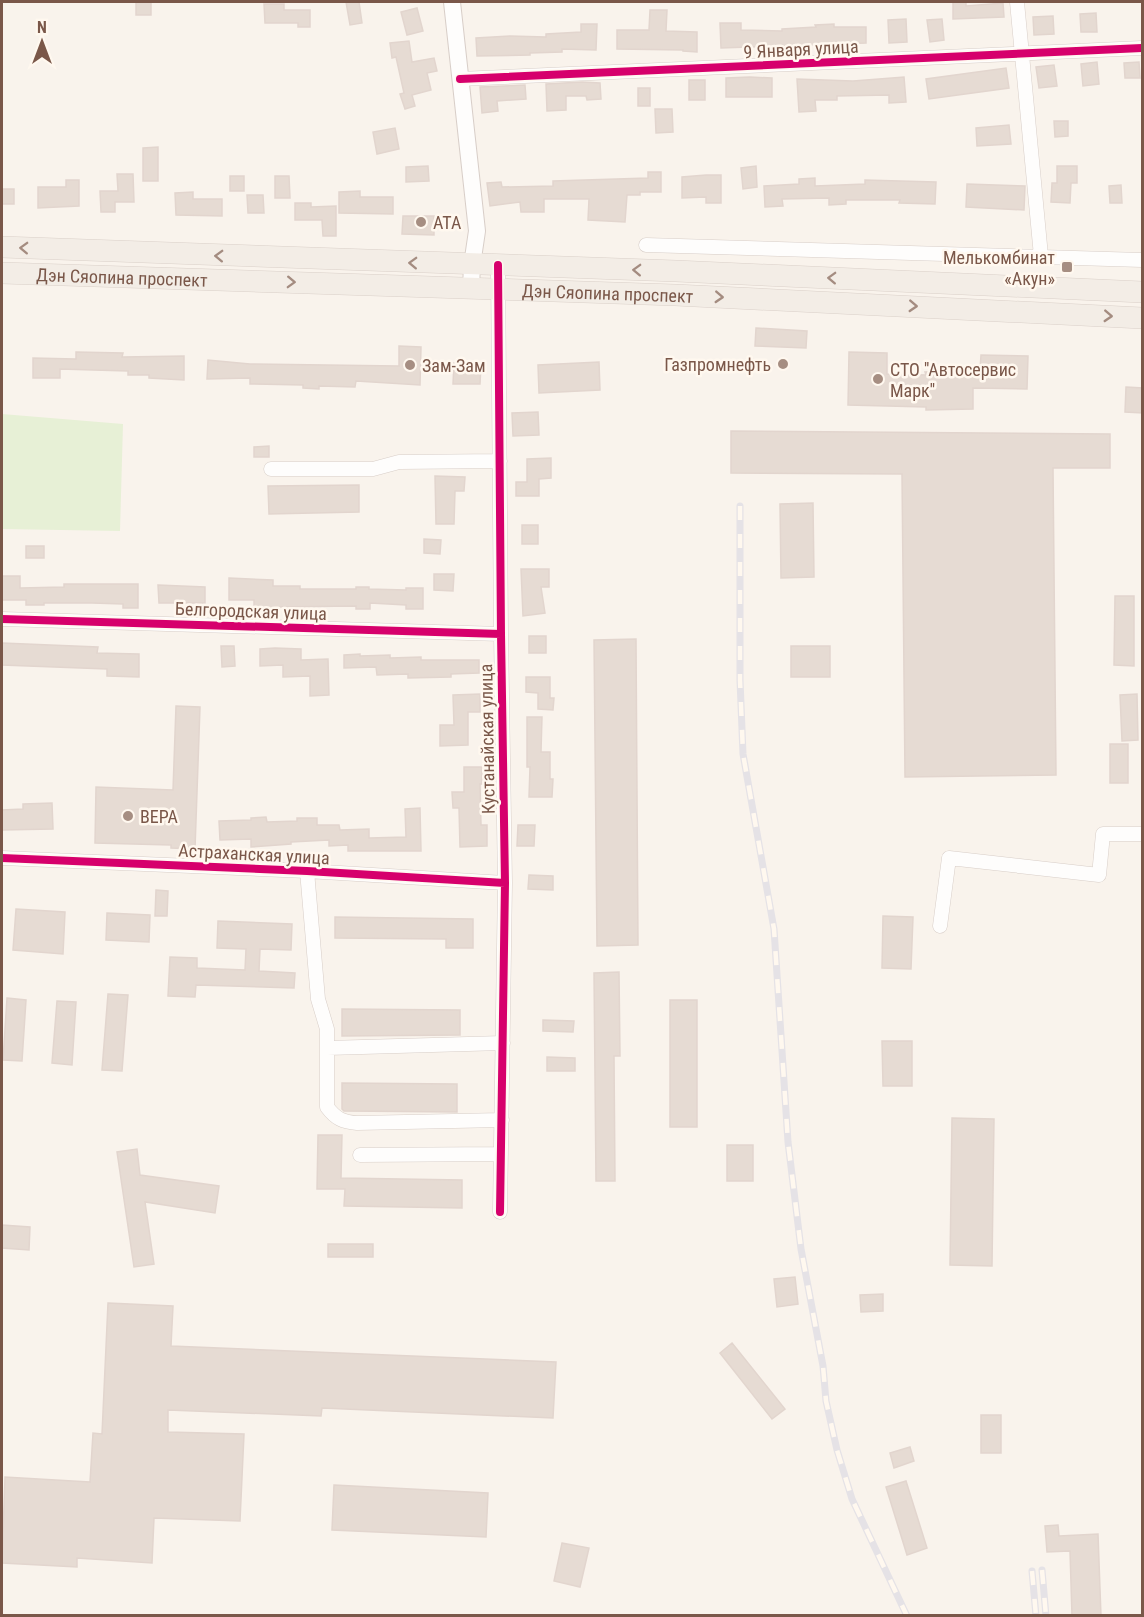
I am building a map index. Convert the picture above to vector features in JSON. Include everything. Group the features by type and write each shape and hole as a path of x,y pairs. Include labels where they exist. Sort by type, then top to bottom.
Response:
{"main road":[{"name":"Дэн Сяопина проспект","path":"2,248 498,265 1143,292"},
{"name":"Дэн Сяопина проспект","path":"2,273 675,295 1143,318"}],"street":[{"path":"452,2 477,231 471,288"},
{"path":"1017,2 1041,256"},
{"name":"9 Января улица","path":"460,79 1143,48"},
{"path":"646,245 1143,260"},
{"name":"Кустанайская улица","path":"498,265 505,883 500,1212"},
{"path":"271,469 373,469 399,462 500,461"},
{"name":"Белгородская улица","path":"2,619 501,634"},
{"path":"940,926 950,858 1099,875 1103,834 1143,834"},
{"name":"Астраханская улица","path":"2,858 307,871 505,883"},
{"path":"307,871 318,999 327,1029 327,1107 334,1116 344,1122 502,1120"},
{"path":"327,1048 502,1043"},
{"path":"360,1155 501,1154"}],"green space":[{"path":"2,414 123,424 120,531 2,529"}],"building":[{"path":"136,2 151,2 151,15 136,15"},
{"path":"346,2 359,2 362,23 350,25"},
{"path":"953,2 966,2 966,6 1003,3 1004,17 953,19"},
{"path":"264,4 284,4 284,10 310,10 310,27 298,27 298,23 265,23"},
{"path":"417,8 423,31 407,35 401,12"},
{"path":"650,10 667,10 666,31 697,32 697,52 617,49 617,30 649,30"},
{"path":"1096,13 1097,32 1081,32 1080,14"},
{"path":"1053,16 1054,34 1034,35 1033,17"},
{"path":"906,19 907,42 889,43 888,20"},
{"path":"942,19 944,40 930,42 927,20"},
{"path":"720,23 741,23 741,30 782,31 782,29 834,24 834,27 866,27 866,43 721,48"},
{"path":"581,24 597,24 596,50 562,49 562,52 530,53 530,55 477,56 476,38 546,37 546,34 581,32"},
{"path":"409,41 412,62 434,58 437,71 427,73 431,90 412,95 415,106 405,109 400,94 404,93 396,57 392,58 390,43"},
{"path":"1097,62 1099,84 1083,86 1081,64"},
{"path":"1139,62 1140,78 1125,78 1124,63"},
{"path":"1054,65 1057,86 1039,88 1036,67"},
{"path":"1006,68 1009,88 929,99 926,79"},
{"path":"904,77 906,102 889,103 889,95 837,96 837,100 815,100 816,111 799,112 797,79 853,81"},
{"path":"726,78 772,78 772,97 726,97"},
{"path":"689,80 705,80 705,100 689,100"},
{"path":"600,83 601,99 587,100 586,96 566,96 566,110 547,111 546,84"},
{"path":"525,85 526,99 497,101 498,111 482,113 480,87"},
{"path":"638,88 650,88 650,106 638,106"},
{"path":"655,109 672,109 673,132 656,133"},
{"path":"1054,121 1068,121 1068,136 1055,137"},
{"path":"1009,125 1011,144 977,146 976,128"},
{"path":"395,128 399,149 377,154 373,132"},
{"path":"158,147 158,181 143,181 143,148"},
{"path":"428,166 429,181 406,182 406,167"},
{"path":"756,166 757,187 743,189 741,168"},
{"path":"1057,166 1077,166 1077,183 1071,183 1070,203 1051,202 1052,183 1057,183"},
{"path":"648,172 661,172 661,192 640,192 640,195 627,195 625,222 588,220 589,199 544,199 544,212 521,212 520,202 490,206 487,183 501,182 502,187 553,186 553,181 648,178"},
{"path":"117,174 133,174 134,202 115,202 115,212 101,212 100,191 118,191"},
{"path":"721,175 721,203 706,203 706,197 682,198 682,177"},
{"path":"230,176 244,176 244,191 230,191"},
{"path":"275,176 289,176 290,198 275,198"},
{"path":"815,178 815,186 865,184 865,180 936,182 935,204 899,203 900,200 846,200 846,204 829,205 829,198 782,199 783,206 765,207 764,186 799,184 799,179"},
{"path":"66,180 79,180 79,206 38,208 38,187 66,187"},
{"path":"967,184 1025,186 1024,210 966,207"},
{"path":"1121,185 1122,203 1110,203 1109,186"},
{"path":"2,189 14,189 14,204 2,204"},
{"path":"360,191 360,197 393,197 393,214 339,213 339,192"},
{"path":"193,192 193,199 222,199 222,216 176,215 175,193"},
{"path":"247,195 263,195 264,213 248,213"},
{"path":"295,203 311,203 311,207 336,206 336,236 323,236 322,220 295,220"},
{"path":"403,216 434,216 434,235 402,234"},
{"path":"756,328 807,331 806,348 755,346"},
{"path":"399,346 421,347 420,385 356,381 355,387 319,386 319,389 303,388 303,385 250,384 250,378 207,379 208,360 250,364 399,366"},
{"path":"76,352 123,353 122,357 184,356 184,380 149,378 149,375 128,375 128,371 60,369 60,378 33,378 33,358 76,359"},
{"path":"849,352 887,353 887,374 926,375 925,372 980,370 981,355 1028,356 1027,389 973,388 973,409 926,410 926,407 848,405"},
{"path":"599,362 600,390 539,393 538,365"},
{"path":"454,363 481,364 480,384 453,384"},
{"path":"1126,387 1143,388 1143,413 1125,412"},
{"path":"538,412 539,435 513,436 512,413"},
{"path":"731,431 1110,434 1110,468 1053,468 1056,775 905,777 902,474 731,473"},
{"path":"269,446 269,457 254,457 254,447"},
{"path":"551,458 551,478 539,479 539,496 516,496 516,482 527,482 527,459"},
{"path":"435,476 465,477 464,491 455,491 454,524 436,524"},
{"path":"359,485 359,512 269,514 268,486"},
{"path":"813,503 814,577 781,578 780,504"},
{"path":"522,525 538,525 538,544 522,544"},
{"path":"424,539 441,540 440,554 424,553"},
{"path":"26,546 44,546 44,558 26,558"},
{"path":"521,569 549,569 549,587 541,587 545,613 523,616"},
{"path":"434,574 454,574 453,591 434,590"},
{"path":"2,576 20,576 20,588 64,587 64,584 138,584 138,608 123,608 123,604 92,603 26,605 26,600 2,600"},
{"path":"229,578 273,580 273,586 300,586 300,589 369,587 369,589 406,590 406,588 423,588 423,609 406,609 406,605 370,603 370,609 356,609 356,606 274,607 274,612 254,612 254,600 229,600"},
{"path":"158,585 205,587 205,603 159,603"},
{"path":"1115,596 1134,596 1134,666 1114,665"},
{"path":"529,636 546,636 546,653 529,653"},
{"path":"636,639 638,945 597,946 594,640"},
{"path":"2,643 98,647 97,653 139,654 139,677 107,676 107,669 2,665"},
{"path":"221,646 234,646 235,666 222,667"},
{"path":"791,646 830,646 830,677 791,677"},
{"path":"260,649 301,649 301,660 328,659 329,695 310,696 310,676 283,677 283,665 260,666"},
{"path":"360,654 360,656 390,655 390,658 421,657 421,660 479,660 479,673 451,674 451,677 408,678 408,674 377,675 376,667 344,668 344,655"},
{"path":"526,677 550,677 550,698 554,698 553,710 538,709 538,693 526,692"},
{"path":"480,694 480,712 468,712 468,745 440,746 440,725 454,725 453,695"},
{"path":"1137,694 1138,740 1122,741 1120,695"},
{"path":"176,706 200,707 195,849 171,848 171,845 95,843 96,787 173,790"},
{"path":"527,717 542,717 541,752 550,752 552,797 529,797"},
{"path":"1110,744 1128,744 1128,783 1110,783"},
{"path":"464,767 482,767 481,825 487,825 487,846 460,847 459,808 453,808 452,792 464,792"},
{"path":"52,803 53,829 2,830 2,810 23,809 23,804"},
{"path":"420,808 421,851 348,851 348,845 329,846 329,840 251,847 251,839 220,840 219,821 266,817 267,822 317,818 317,825 339,825 340,830 369,829 369,838 406,837 405,809"},
{"path":"518,825 535,825 534,846 517,846"},
{"path":"529,875 553,876 553,890 528,889"},
{"path":"156,890 168,891 167,916 155,916"},
{"path":"16,909 65,912 63,954 13,950"},
{"path":"107,913 150,915 149,942 106,940"},
{"path":"883,916 913,917 911,969 882,968"},
{"path":"335,917 473,919 473,948 446,948 446,939 335,938"},
{"path":"218,921 292,924 291,950 260,949 259,971 295,973 294,988 196,985 195,997 168,996 170,957 197,958 197,968 245,970 246,949 217,948"},
{"path":"619,972 620,1056 614,1056 615,1181 596,1181 594,973"},
{"path":"108,994 128,995 122,1071 102,1070"},
{"path":"7,998 26,1000 22,1061 3,1060"},
{"path":"670,1000 697,1000 697,1127 670,1127"},
{"path":"57,1001 76,1002 72,1065 52,1063"},
{"path":"342,1009 460,1010 460,1035 342,1036"},
{"path":"543,1020 574,1021 573,1032 543,1031"},
{"path":"882,1041 912,1041 912,1086 883,1086"},
{"path":"547,1057 575,1058 575,1071 547,1071"},
{"path":"342,1083 457,1084 457,1112 344,1111 342,1109"},
{"path":"952,1118 994,1119 992,1266 950,1265"},
{"path":"318,1135 342,1135 341,1178 462,1180 462,1208 344,1206 345,1189 317,1189"},
{"path":"727,1145 753,1145 753,1181 727,1181"},
{"path":"137,1149 140,1175 219,1186 215,1213 145,1202 154,1264 134,1267 117,1152"},
{"path":"2,1225 30,1227 29,1250 2,1248"},
{"path":"328,1244 373,1244 373,1257 328,1257"},
{"path":"795,1277 798,1304 777,1307 774,1279"},
{"path":"883,1294 883,1311 861,1312 860,1295"},
{"path":"108,1303 173,1306 171,1346 556,1362 553,1418 322,1408 321,1416 168,1410 168,1432 244,1434 240,1521 154,1518 152,1563 77,1558 77,1567 2,1563 5,1477 90,1482 93,1433 102,1434"},
{"path":"732,1343 785,1409 772,1419 720,1353"},
{"path":"981,1415 1001,1415 1001,1453 981,1453"},
{"path":"910,1447 914,1461 894,1468 890,1453"},
{"path":"906,1481 927,1548 907,1555 886,1487"},
{"path":"334,1485 488,1493 486,1537 332,1530"},
{"path":"1058,1525 1059,1536 1098,1534 1101,1616 1072,1616 1070,1551 1047,1552 1045,1526"},
{"path":"562,1543 589,1548 580,1587 554,1581"}],"railway":[{"path":"740,506 740,680 743,754 774,929 788,1142 801,1249 823,1366 826,1401 837,1450 852,1499 907,1616"},
{"path":"1042,1570 1046,1616"},
{"path":"1032,1571 1036,1616"}],"cycle path":[{"path":"460,79 1142,48"},
{"path":"498,265 505,883 500,1212"},
{"path":"2,619 501,634"},
{"path":"2,858 307,871 505,883"}],"place":[{"name":"АТА","path":"421,222"},
{"name":"Мелькомбинат «Акун»","path":"1067,267"},
{"name":"Газпромнефть","path":"783,364"},
{"name":"Зам-Зам","path":"410,365"},
{"name":"СТО ''Автосервис Марк''","path":"878,379"},
{"name":"ВЕРА","path":"128,816"}]}
